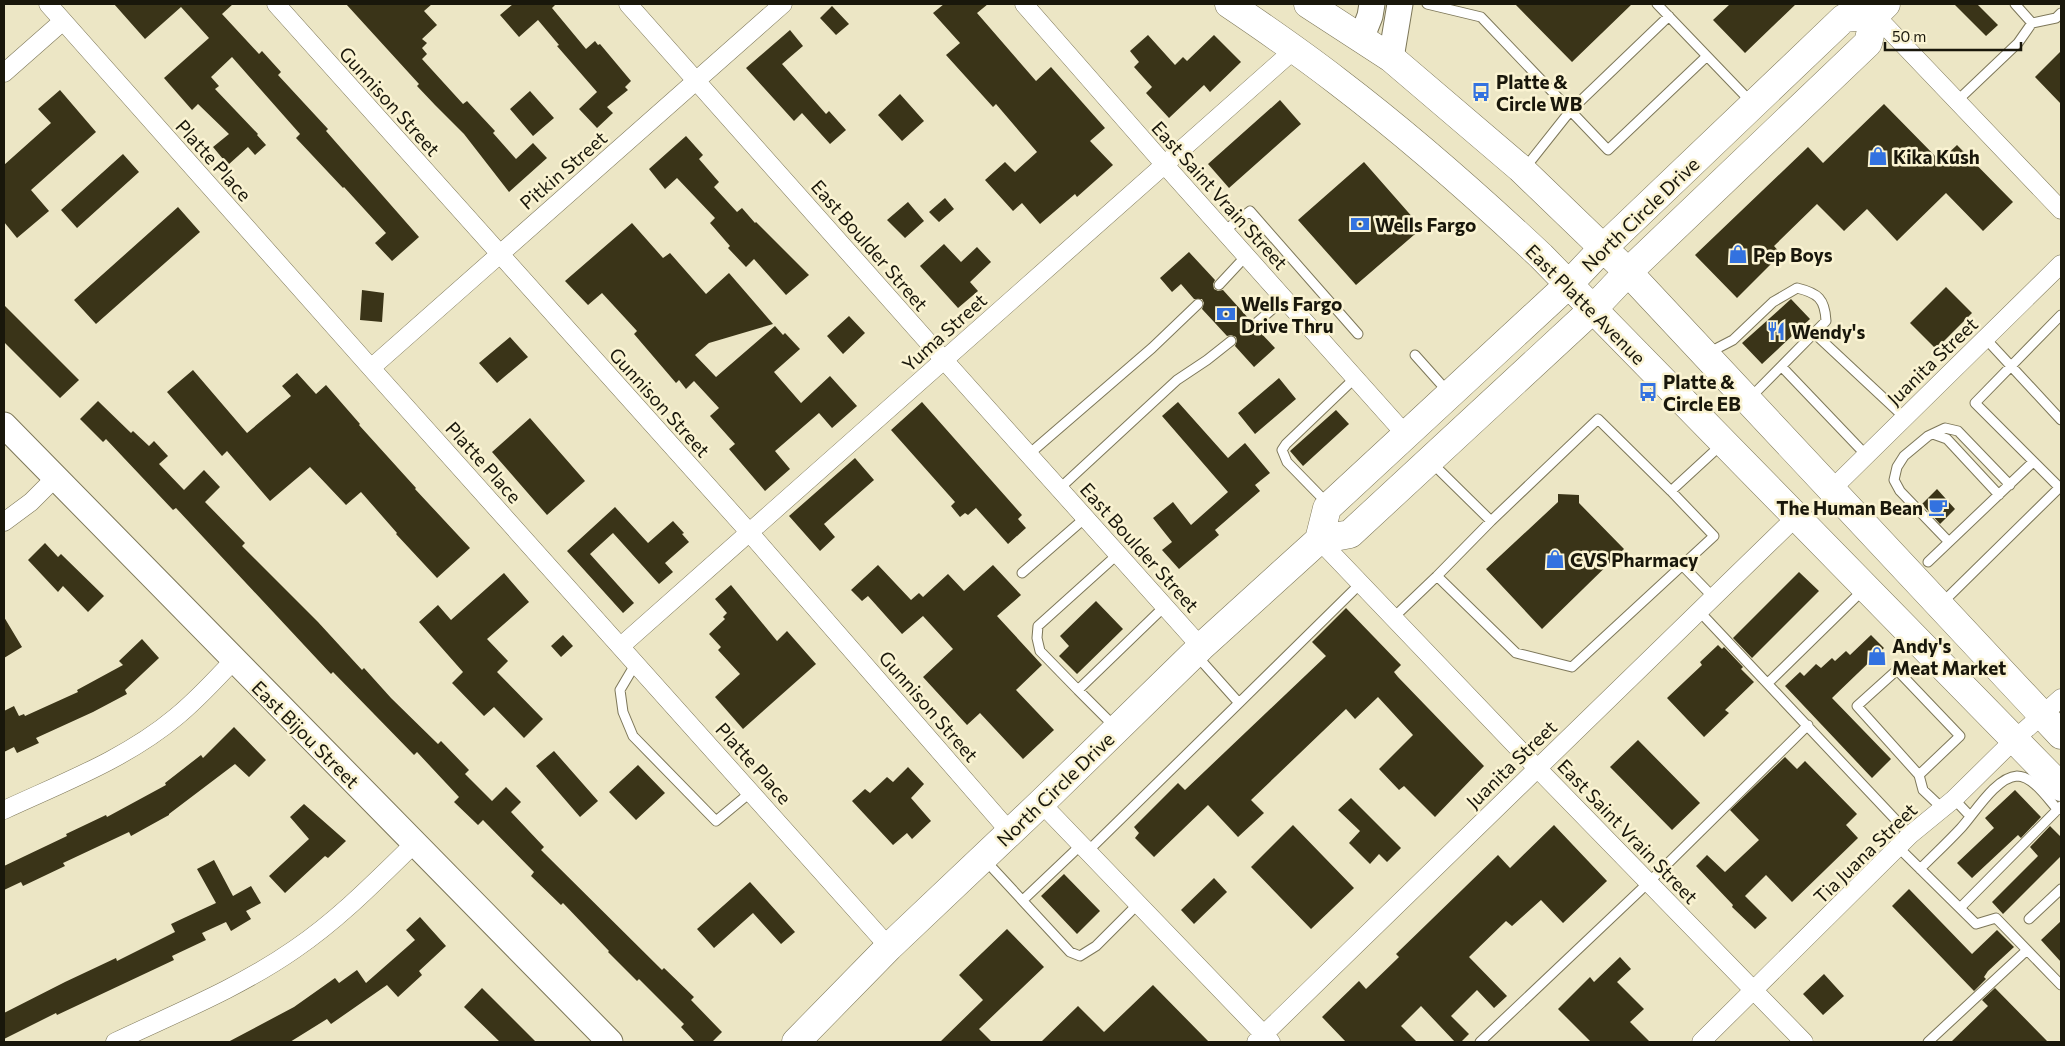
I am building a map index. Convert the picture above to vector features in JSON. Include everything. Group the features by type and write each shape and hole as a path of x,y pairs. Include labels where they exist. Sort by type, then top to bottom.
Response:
{"main road":[{"name":"East Platte Avenue","path":"1229,4 1295,49 1377,113 1496,214 1541,256 2015,739 2060,801"},
{"path":"1308,4 1392,58 1522,171 1628,272 1940,605 2055,716"},
{"name":"North Circle Drive","path":"1319,540 1327,508 1330,505 1568,285 1602,248 1844,18 1880,9"},
{"name":"North Circle Drive","path":"796,1042 889,947 1042,803 1198,650 1319,540 1350,534 1592,310 1628,272 1868,42 1880,9"}],"street":[{"name":"Platte Place","path":"48,4 889,947"},
{"name":"Gunnison Street","path":"276,4 749,532 1010,832"},
{"name":"East Boulder Street","path":"628,4 1165,606 1198,650"},
{"name":"Pitkin Street","path":"371,368 783,4"},
{"name":"East Saint Vrain Street","path":"1024,4 1224,232 1406,435"},
{"path":"1361,38 1370,16 1372,4"},
{"path":"1392,58 1400,4"},
{"path":"1880,9 1957,101 2061,210"},
{"path":"4,73 63,20"},
{"name":"Yuma Street","path":"621,646 1295,49"},
{"name":"Juanita Street","path":"1832,489 2061,264"},
{"name":"East Bijou Street","path":"4,425 610,1042"},
{"path":"4,522 32,502 56,477"},
{"name":"Juanita Street","path":"1264,1040 1537,768 1796,517"},
{"name":"East Saint Vrain Street","path":"1319,540 1537,768 1804,1042"},
{"path":"4,810 101,764 154,733 176,717 234,660"},
{"name":"Tia Juana Street","path":"1701,1042 1904,841 1948,804 2015,739 2055,716"},
{"path":"1042,803 1264,1040"},
{"path":"115,1042 244,981 294,950 346,910 415,843"}],"lane":[{"path":"1427,4 1468,8 1481,17 1608,150 1707,56"},
{"path":"1657,4 1754,105"},
{"path":"2015,4 2032,23"},
{"path":"1957,101 2018,43 2032,23 2056,18 2061,13"},
{"path":"1522,171 1571,110 1669,16"},
{"path":"1224,232 1250,210 1358,334"},
{"path":"1218,285 1246,256"},
{"path":"1706,354 1733,340 1773,302 1797,288 1813,292 1826,306 1826,321 1748,400"},
{"path":"1254,325 1284,299"},
{"path":"1028,454 1152,348 1198,304"},
{"path":"1940,605 2060,487 1975,403 2061,315"},
{"path":"1814,334 1905,418"},
{"path":"1985,338 2061,420"},
{"path":"1059,489 1176,380 1207,360 1231,341"},
{"path":"1415,355 1450,394"},
{"path":"1782,366 1866,455"},
{"path":"1330,505 1287,462 1282,450 1355,378"},
{"path":"1394,618 1490,522 1598,419 1714,536 1572,668 1516,653 1437,576"},
{"path":"1949,542 1900,491 1894,480 1897,467 1904,456 1933,434 1945,428 1958,431 2010,485"},
{"path":"1933,434 1947,439 1999,495"},
{"path":"1671,491 1723,443"},
{"path":"1430,461 1490,522"},
{"path":"1928,562 2034,462"},
{"path":"1022,573 1085,518"},
{"path":"1117,729 1040,651 1037,638 1038,626 1118,554"},
{"path":"1682,565 1714,598"},
{"path":"1023,900 1085,848 1239,703 1361,583"},
{"path":"1768,683 1866,588"},
{"path":"1078,690 1165,606"},
{"path":"1699,611 1808,726 1904,841 1920,869 1976,924 1996,918 2061,985"},
{"path":"1198,650 1239,703"},
{"path":"636,663 620,690 623,712 633,736 716,821 751,792"},
{"path":"1919,775 1960,736 1897,670 1858,706 1919,775 1923,790 1970,816"},
{"path":"1480,1042 1649,882 1808,726"},
{"path":"1920,869 1962,827 1994,788 2006,780 2017,776 2030,781 2060,801 1960,908"},
{"path":"984,858 1070,952 1080,956 1096,946 1138,904"},
{"path":"2029,920 2061,889"},
{"path":"1928,1042 2026,950"}],"building":[{"path":"114,4 233,4 222,14 259,54 262,51 281,72 278,75 328,129 326,131 419,237 392,261 375,243 386,233 296,138 300,134 232,57 211,77 219,86 215,89 266,145 255,155 248,147 228,165 213,147 229,134 198,104 192,110 164,78 209,38 181,7 145,39"},
{"path":"346,4 432,4 424,11 437,25 422,39 427,43 422,48 427,54 422,59 463,104 467,101 495,131 493,133 516,159 533,143 547,158 509,192 464,134 417,86 419,84"},
{"path":"513,4 556,4 552,8 586,49 595,41 598,45 600,44 631,81 625,87 628,90 607,107 613,113 597,128 579,109 597,92 557,46 559,45 538,20 519,37 500,15"},
{"path":"944,4 988,4 977,13 1036,81 1051,67 1105,128 1090,141 1113,165 1077,197 1075,194 1040,224 1022,203 1013,211 985,180 1005,162 1015,172 1037,152 996,104 993,107 946,55 960,43 933,13"},
{"path":"1515,4 1632,4 1572,62"},
{"path":"1730,4 1796,4 1745,53 1713,20"},
{"path":"1954,4 1977,4 1998,25 1986,36"},
{"path":"832,6 849,24 836,35 820,18"},
{"path":"790,30 803,46 782,64 826,114 829,111 846,130 830,144 802,113 794,121 746,68"},
{"path":"1148,35 1175,65 1183,57 1187,61 1214,35 1241,62 1210,92 1204,85 1169,118 1146,93 1152,87 1134,67 1139,62 1130,51"},
{"path":"2061,51 2061,104 2035,77"},
{"path":"60,90 96,132 31,190 49,211 17,238 4,222 4,165 51,123 38,109"},
{"path":"530,91 554,118 533,136 510,109"},
{"path":"900,94 924,121 902,141 878,115"},
{"path":"1280,100 1301,124 1229,188 1208,164"},
{"path":"1884,104 1940,161 1957,145 2013,202 1983,231 1946,193 1897,241 1867,209 1844,231 1817,204 1774,246 1781,254 1737,298 1695,255 1808,147 1823,163"},
{"path":"686,136 703,155 699,159 719,182 714,187 737,212 742,208 809,275 786,295 754,259 746,267 728,248 730,246 710,223 715,218 677,178 665,189 649,169"},
{"path":"123,154 139,172 77,228 61,210"},
{"name":"Wells Fargo","path":"1364,162 1422,228 1356,285 1298,220"},
{"path":"945,198 954,209 939,222 929,212"},
{"path":"908,202 924,221 905,238 887,220"},
{"path":"178,207 200,232 96,324 74,300"},
{"path":"632,223 663,258 670,253 706,294 729,273 773,324 709,343 695,355 716,377 775,326 783,335 785,333 800,349 774,372 801,403 830,376 857,406 832,428 819,413 775,451 790,469 765,491 729,449 735,444 710,416 719,408 694,381 686,389 679,380 676,383 634,334 637,331 602,293 588,305 565,281"},
{"path":"944,244 961,262 977,247 991,262 970,282 978,291 958,308 920,266"},
{"name":"Wells Fargo Drive Thru","path":"1189,252 1215,280 1213,284 1214,289 1218,291 1223,290 1250,320 1248,326 1250,329 1258,330 1275,348 1254,367 1235,346 1236,337 1227,336 1202,309 1204,303 1202,299 1194,299 1181,284 1172,292 1160,278"},
{"path":"1946,287 1972,313 1936,349 1910,323"},
{"path":"362,290 384,293 382,322 360,320"},
{"name":"Wendy's","path":"1791,299 1810,319 1762,364 1742,343"},
{"path":"4,305 79,380 60,398 4,342"},
{"path":"849,316 865,333 843,354 827,336"},
{"path":"510,337 528,357 497,383 479,363"},
{"path":"193,370 247,433 291,396 282,386 297,373 316,394 326,385 415,489 470,548 437,578 396,534 361,492 346,505 310,467 270,501 227,451 222,456 167,392"},
{"path":"1279,378 1296,399 1255,434 1238,413"},
{"path":"98,401 131,433 133,431 149,446 154,441 168,456 159,464 184,490 204,470 220,487 205,502 245,543 242,546 318,622 362,670 364,668 391,698 438,744 441,741 469,770 465,774 492,801 506,787 521,802 511,812 544,847 541,850 662,970 664,968 694,997 691,1000 722,1032 712,1042 695,1042 681,1027 684,1024 639,979 637,981 608,952 563,903 561,905 531,876 534,872 483,820 478,825 454,802 459,797 417,752 414,755 333,672 331,674 176,508 173,510 106,439 103,442 80,419"},
{"path":"922,402 1022,515 1018,519 1026,528 1008,544 976,508 968,515 965,513 960,517 951,506 955,502 891,430"},
{"path":"1178,402 1228,458 1245,443 1270,473 1255,485 1260,491 1215,530 1219,535 1179,569 1162,550 1172,542 1153,518 1173,502 1191,525 1228,492 1162,416"},
{"path":"1336,410 1349,424 1303,466 1290,451"},
{"path":"530,418 585,481 547,515 492,452"},
{"path":"855,458 874,480 824,524 835,537 820,551 789,516"},
{"name":"The Human Bean","path":"1937,489 1955,509 1940,524 1922,504"},
{"name":"CVS Pharmacy","path":"1558,494 1579,495 1579,503 1624,549 1542,629 1486,569 1558,502"},
{"path":"615,507 648,543 673,521 689,542 665,563 673,572 659,584 613,533 590,554 634,603 623,613 567,551"},
{"path":"45,543 58,557 61,554 104,596 88,612 63,586 58,592 28,560"},
{"path":"878,565 911,600 919,593 923,597 948,574 964,591 993,565 1021,595 997,616 1042,665 1016,690 1054,730 1023,759 980,713 967,725 923,677 953,649 923,616 902,634 868,596 862,601 851,590"},
{"path":"1799,572 1819,591 1752,658 1733,638"},
{"path":"504,573 529,602 487,639 508,661 497,672 543,719 524,738 494,707 484,716 452,683 463,672 419,622 438,605 451,620"},
{"path":"731,585 777,641 787,631 816,664 743,729 715,697 740,674 718,650 721,647 709,634 725,619 723,617 727,613 715,599"},
{"path":"1096,601 1123,629 1077,674 1059,656 1069,646 1060,636"},
{"path":"1346,608 1401,665 1394,672 1398,677 1484,766 1435,817 1404,786 1399,790 1379,769 1413,735 1378,697 1355,719 1346,709 1251,800 1264,813 1238,837 1208,805 1154,857 1135,838 1139,833 1134,827 1178,783 1185,790 1326,656 1312,642"},
{"path":"4,617 22,647 4,658"},
{"path":"563,635 573,646 561,657 551,646"},
{"path":"1871,635 1884,648 1832,698 1891,759 1872,778 1785,686 1800,672 1804,676 1816,664 1821,668 1832,658 1835,661 1846,651 1850,655"},
{"path":"142,639 159,658 125,690 127,694 36,738 39,743 17,753 14,747 4,752 4,711 14,706 19,716 24,714 25,716 78,692 77,690 123,665 119,661"},
{"path":"1718,645 1722,649 1724,647 1754,682 1725,710 1729,713 1704,737 1667,698 1702,665 1700,662"},
{"path":"234,727 266,760 249,777 235,764 169,815 131,836 129,832 63,863 65,866 23,886 21,882 4,890 4,866 67,836 66,834 106,815 107,817 166,785 165,783 201,755 203,758"},
{"path":"1638,740 1700,803 1672,830 1610,767"},
{"path":"554,751 598,801 580,817 536,766"},
{"path":"1785,757 1797,769 1805,761 1857,814 1846,825 1858,838 1792,902 1766,875 1745,896 1767,918 1755,929 1732,907 1733,905 1696,866 1707,855 1725,872 1759,840 1730,810"},
{"path":"638,765 665,793 636,820 609,792"},
{"path":"908,767 924,784 911,798 931,821 912,839 907,833 893,845 852,801 865,789 870,793 887,777 893,782"},
{"path":"2015,790 2041,817 2021,838 2018,835 1972,878 1957,863 1994,828 1985,818"},
{"path":"1351,798 1401,848 1387,862 1379,854 1370,864 1349,843 1360,831 1338,810"},
{"path":"304,804 346,841 328,858 325,856 285,893 269,876 309,839 290,817"},
{"path":"1293,825 1354,888 1311,929 1251,867"},
{"path":"1554,825 1607,881 1563,923 1541,900 1512,926 1506,921 1469,957 1507,996 1494,1008 1477,990 1451,1016 1469,1034 1461,1042 1455,1042 1421,1006 1401,1026 1417,1042 1346,1042 1322,1017 1359,981 1366,989 1399,957 1396,954 1498,855 1510,868"},
{"path":"2050,826 2061,837 2061,856 2003,914 1992,902 2038,856 2030,847"},
{"path":"214,860 233,896 251,886 261,903 246,911 251,919 231,931 226,922 202,933 206,940 172,956 174,960 57,1015 56,1013 4,1039 4,1013 65,982 116,958 117,961 175,932 171,924 216,903 197,869"},
{"path":"1064,874 1100,911 1077,934 1041,896"},
{"path":"1214,878 1227,892 1194,924 1181,910"},
{"path":"750,882 795,932 781,944 753,913 714,948 697,929"},
{"path":"1909,889 1972,954 1997,930 2014,947 1988,971 1984,977 1986,979 1974,991 1892,906"},
{"path":"420,917 446,946 419,971 422,975 398,997 387,985 331,1024 327,1019 290,1042 228,1042 294,1007 335,978 339,983 357,970 366,983 415,940 406,930"},
{"path":"2061,921 2061,962 2041,940"},
{"path":"1007,929 1044,967 979,1029 992,1042 940,1042 983,1000 959,975"},
{"path":"1620,957 1631,969 1617,982 1644,1009 1630,1022 1650,1042 1591,1042 1558,1009 1590,977 1594,982"},
{"path":"1824,974 1844,996 1823,1015 1803,994"},
{"path":"1153,985 1209,1042 1041,1042 1078,1006 1104,1032"},
{"path":"482,988 536,1042 500,1042 464,1007"},
{"path":"1995,988 2048,1042 1951,1042 1988,1006 1982,1000"}],"place":[{"name":"Platte & Circle WB","path":"1481,92"},
{"name":"Kika Kush","path":"1878,156"},
{"name":"Wells Fargo","path":"1360,224"},
{"name":"Pep Boys","path":"1738,254"},
{"name":"Wells Fargo Drive Thru","path":"1226,314"},
{"name":"Wendy's","path":"1776,331"},
{"name":"Platte & Circle EB","path":"1648,392"},
{"name":"The Human Bean","path":"1938,507"},
{"name":"CVS Pharmacy","path":"1555,559"},
{"name":"Andy's Meat Market","path":"1877,656"}]}
